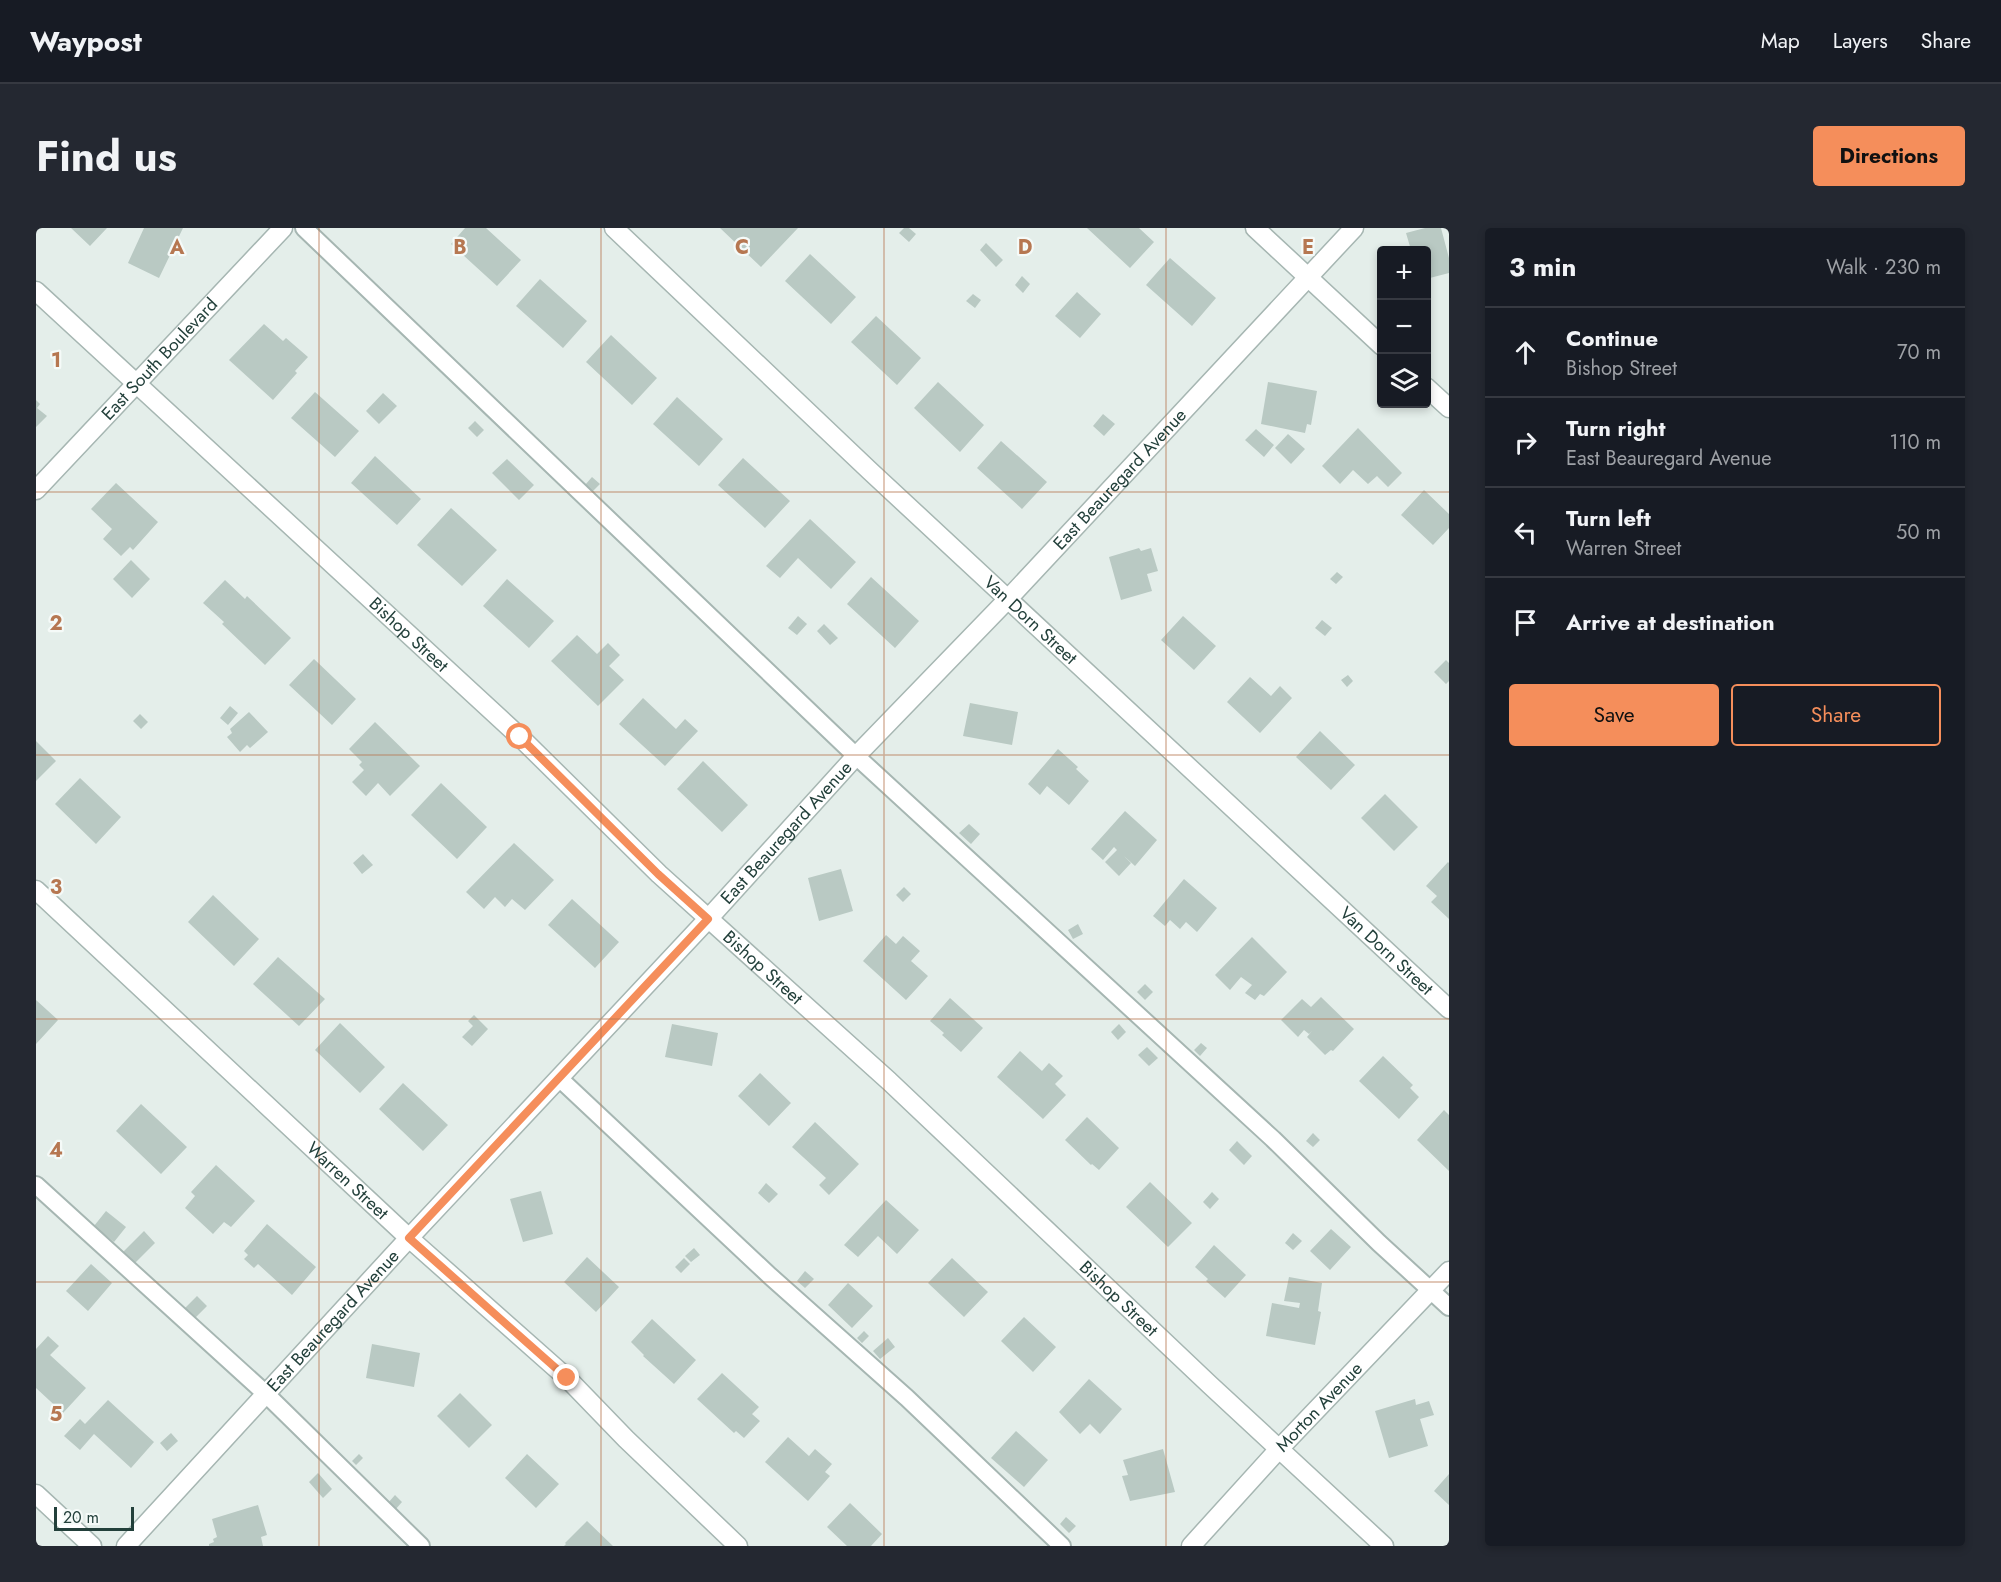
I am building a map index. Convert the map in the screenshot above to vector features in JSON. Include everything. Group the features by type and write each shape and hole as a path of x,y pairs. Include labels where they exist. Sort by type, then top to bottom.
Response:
{"street":[{"name":"East South Boulevard","path":"36,490 283,228"},
{"name":"Van Dorn Street","path":"614,228 878,479 1449,1009"},
{"path":"1255,228 1377,341"},
{"name":"East Beauregard Avenue","path":"126,1546 409,1238 708,919 856,756 1008,599 1354,228"},
{"name":"Bishop Street","path":"36,291 520,737 658,874 889,1081 1384,1546"},
{"path":"1431,392 1449,408"},
{"name":"Warren Street","path":"36,890 409,1238 567,1378 626,1439 738,1546"},
{"name":"Morton Avenue","path":"1191,1546 1279,1449 1449,1271"},
{"path":"36,1494 92,1546"}],"lane":[{"path":"304,228 856,756 1273,1139 1449,1307"},
{"path":"559,1078 770,1276 907,1398 1062,1546"},
{"path":"36,1185 266,1394 421,1546"}],"building":[{"path":"71,228 107,228 90,246"},
{"path":"144,228 183,228 159,278 128,263"},
{"path":"465,228 486,228 521,260 497,286 451,244"},
{"path":"720,228 798,228 761,267"},
{"path":"904,228 909,228 916,234 909,242 899,233"},
{"path":"1087,228 1139,228 1154,242 1130,268"},
{"path":"1425,228 1441,228 1449,258 1449,273 1431,278 1431,246 1410,246 1406,233"},
{"path":"986,243 1003,260 996,267 980,250"},
{"path":"810,254 856,297 831,324 785,281"},
{"path":"1170,258 1216,298 1192,326 1146,285"},
{"path":"1022,276 1030,284 1023,293 1015,285"},
{"path":"540,279 587,321 563,348 516,306"},
{"path":"1077,292 1101,314 1080,338 1055,316"},
{"path":"973,294 981,300 975,308 966,301"},
{"path":"876,316 921,358 897,385 851,342"},
{"path":"264,324 283,341 286,338 308,357 273,400 229,360"},
{"path":"611,335 657,378 632,405 586,362"},
{"path":"938,382 984,425 960,452 914,408"},
{"path":"1268,382 1317,391 1311,425 1307,424 1305,433 1261,424"},
{"path":"315,392 359,431 335,457 291,418"},
{"path":"383,393 397,406 379,424 366,411"},
{"path":"677,397 723,439 699,466 653,424"},
{"path":"36,400 40,404 37,408 47,416 36,427"},
{"path":"1103,414 1115,424 1104,436 1093,426"},
{"path":"475,421 484,430 477,437 468,428"},
{"path":"1358,428 1402,473 1388,487 1377,476 1368,484 1353,470 1340,484 1322,466"},
{"path":"1256,429 1274,445 1264,457 1245,440"},
{"path":"1288,434 1305,449 1291,464 1275,448"},
{"path":"1001,441 1047,482 1022,509 977,468"},
{"path":"375,456 421,499 397,525 351,483"},
{"path":"743,458 790,501 765,528 718,485"},
{"path":"507,459 534,485 519,500 492,473"},
{"path":"592,477 600,484 592,492 585,485"},
{"path":"116,483 158,522 133,550 130,547 121,556 103,539 112,529 91,509"},
{"path":"1424,490 1449,514 1449,528 1433,545 1401,515"},
{"path":"451,508 497,550 462,586 417,545"},
{"path":"810,519 856,562 831,589 798,558 780,578 766,566"},
{"path":"1139,548 1141,551 1151,548 1158,571 1147,574 1152,591 1121,600 1109,557"},
{"path":"131,560 150,579 132,598 113,579"},
{"path":"1337,572 1343,577 1336,584 1330,579"},
{"path":"871,577 919,621 895,648 847,604"},
{"path":"507,579 554,621 529,648 483,606"},
{"path":"225,580 245,599 247,596 291,638 265,665 203,603"},
{"path":"798,616 807,624 797,635 788,628"},
{"path":"1183,616 1216,646 1194,670 1161,640"},
{"path":"1322,620 1332,628 1325,636 1315,628"},
{"path":"824,624 838,638 830,645 817,631"},
{"path":"577,635 597,654 608,643 620,655 609,666 624,680 598,706 551,661"},
{"path":"314,659 356,699 332,725 289,685"},
{"path":"1446,660 1449,663 1449,681 1446,684 1434,672"},
{"path":"1348,675 1353,681 1347,687 1341,680"},
{"path":"1250,677 1271,696 1280,686 1292,698 1260,733 1227,702"},
{"path":"643,698 676,729 685,719 698,731 665,766 619,724"},
{"path":"970,703 1018,712 1012,745 963,736"},
{"path":"230,706 238,713 228,725 220,718"},
{"path":"249,712 268,732 250,748 247,745 240,752 227,737 232,733 230,729"},
{"path":"140,714 148,722 141,729 133,721"},
{"path":"375,722 420,766 390,796 378,783 366,796 352,782 364,770 359,765 362,762 349,749"},
{"path":"1320,731 1355,765 1331,790 1296,757"},
{"path":"36,741 56,761 36,781"},
{"path":"1058,749 1078,767 1076,769 1089,781 1069,805 1047,786 1040,795 1028,784"},
{"path":"703,761 748,805 722,832 677,789"},
{"path":"80,778 121,817 96,844 55,804"},
{"path":"441,783 487,827 457,859 411,815"},
{"path":"1385,794 1418,827 1394,851 1361,818"},
{"path":"1125,811 1157,840 1135,866 1124,856 1131,863 1119,876 1105,862 1117,850 1114,847 1103,860 1091,849"},
{"path":"969,824 980,834 971,844 959,833"},
{"path":"514,843 554,880 525,910 512,899 505,907 495,897 484,909 466,892"},
{"path":"363,854 373,865 362,874 353,863"},
{"path":"1448,862 1449,919 1431,902 1437,896 1426,886"},
{"path":"841,869 853,911 819,921 808,878"},
{"path":"1184,879 1217,908 1197,932 1186,922 1180,929 1170,920 1165,926 1153,916"},
{"path":"904,887 911,894 903,902 896,895"},
{"path":"213,895 259,939 234,966 188,922"},
{"path":"572,899 619,942 595,968 548,925"},
{"path":"1078,924 1083,934 1073,939 1068,930"},
{"path":"886,935 896,944 903,936 920,951 911,961 928,976 906,1000 863,961"},
{"path":"1252,937 1287,972 1264,996 1260,994 1255,1000 1245,993 1252,985 1241,977 1230,990 1215,975"},
{"path":"278,957 325,999 299,1026 253,984"},
{"path":"1145,984 1153,992 1145,1000 1137,992"},
{"path":"1321,997 1354,1029 1333,1051 1325,1055 1307,1037 1312,1031 1309,1034 1304,1030 1298,1037 1281,1020 1302,999 1311,1007"},
{"path":"950,998 983,1028 961,1052 930,1021"},
{"path":"36,1000 58,1020 36,1044"},
{"path":"474,1015 488,1029 472,1046 462,1037 473,1026 468,1021"},
{"path":"340,1023 385,1067 360,1093 315,1050"},
{"path":"672,1024 718,1033 712,1066 665,1057"},
{"path":"1119,1024 1126,1032 1118,1040 1111,1032"},
{"path":"1201,1043 1207,1048 1200,1056 1194,1050"},
{"path":"1147,1047 1158,1058 1149,1066 1138,1055"},
{"path":"1020,1051 1042,1071 1049,1063 1063,1076 1055,1084 1066,1095 1043,1119 997,1077"},
{"path":"1383,1056 1413,1085 1410,1088 1419,1097 1399,1119 1359,1081"},
{"path":"760,1073 791,1103 769,1126 738,1096"},
{"path":"403,1083 448,1125 423,1151 379,1109"},
{"path":"141,1104 187,1147 161,1174 116,1131"},
{"path":"1444,1110 1449,1115 1449,1171 1417,1140"},
{"path":"1087,1117 1119,1148 1099,1170 1065,1140"},
{"path":"815,1122 859,1164 829,1195 819,1185 826,1178 792,1147"},
{"path":"1313,1133 1320,1140 1313,1147 1306,1141"},
{"path":"1237,1141 1252,1156 1244,1165 1229,1150"},
{"path":"216,1165 255,1201 231,1227 224,1222 213,1234 185,1208 195,1196 191,1192"},
{"path":"1150,1182 1192,1223 1168,1247 1126,1207"},
{"path":"766,1183 778,1194 769,1203 758,1193"},
{"path":"541,1191 553,1234 523,1242 510,1199"},
{"path":"1212,1192 1219,1199 1210,1209 1203,1202"},
{"path":"886,1200 919,1230 897,1254 878,1236 858,1257 844,1245"},
{"path":"106,1211 126,1227 114,1242 94,1226"},
{"path":"267,1224 316,1267 292,1295 258,1264 254,1268 244,1259 248,1255 244,1251"},
{"path":"1331,1229 1351,1247 1330,1270 1310,1251"},
{"path":"144,1231 155,1243 133,1265 122,1253"},
{"path":"1293,1233 1302,1241 1293,1250 1285,1243"},
{"path":"1214,1245 1246,1275 1225,1298 1206,1281 1208,1279 1195,1267"},
{"path":"694,1248 700,1255 691,1262 685,1256"},
{"path":"587,1257 619,1287 596,1312 564,1282"},
{"path":"684,1258 690,1264 681,1273 675,1267"},
{"path":"952,1258 988,1292 964,1317 928,1283"},
{"path":"91,1264 112,1283 88,1311 66,1291"},
{"path":"805,1271 814,1279 805,1288 797,1281"},
{"path":"1289,1277 1322,1283 1318,1311 1321,1312 1315,1345 1266,1336 1272,1303 1299,1308 1300,1303 1284,1301"},
{"path":"848,1283 873,1306 852,1328 828,1305"},
{"path":"197,1296 207,1306 195,1318 185,1308"},
{"path":"1024,1317 1056,1347 1033,1372 1001,1341"},
{"path":"652,1319 696,1360 674,1384 631,1342"},
{"path":"864,1331 869,1336 862,1343 857,1338"},
{"path":"48,1336 59,1346 50,1355 86,1388 63,1413 36,1388 36,1349"},
{"path":"888,1338 895,1347 880,1359 873,1351"},
{"path":"372,1344 420,1353 414,1387 366,1378"},
{"path":"722,1373 759,1407 752,1414 760,1421 744,1438 736,1431 734,1433 697,1399"},
{"path":"1089,1379 1122,1409 1100,1434 1090,1424 1080,1434 1059,1412"},
{"path":"460,1393 492,1425 469,1448 437,1416"},
{"path":"1415,1399 1416,1405 1429,1401 1434,1415 1420,1419 1428,1446 1389,1458 1375,1411"},
{"path":"108,1400 154,1442 131,1468 94,1434 80,1450 64,1436 80,1419 85,1424"},
{"path":"1016,1431 1048,1460 1024,1487 991,1458"},
{"path":"171,1433 178,1441 167,1451 160,1443"},
{"path":"788,1437 809,1456 815,1449 832,1464 825,1472 830,1476 808,1501 765,1462"},
{"path":"1163,1449 1175,1492 1130,1501 1122,1476 1128,1475 1123,1460"},
{"path":"359,1454 363,1458 356,1465 352,1461"},
{"path":"527,1454 559,1484 536,1508 505,1478"},
{"path":"318,1473 332,1489 323,1498 309,1482"},
{"path":"1449,1474 1449,1505 1434,1491"},
{"path":"395,1495 402,1502 395,1510 388,1503"},
{"path":"850,1503 882,1534 871,1546 847,1546 827,1527"},
{"path":"258,1505 267,1535 261,1537 263,1546 209,1546 217,1537 212,1519"},
{"path":"1066,1517 1076,1526 1069,1533 1060,1524"},
{"path":"587,1521 613,1546 564,1546"}],"route":[{"path":"520,737 658,874 708,919 409,1238 567,1378"}]}
